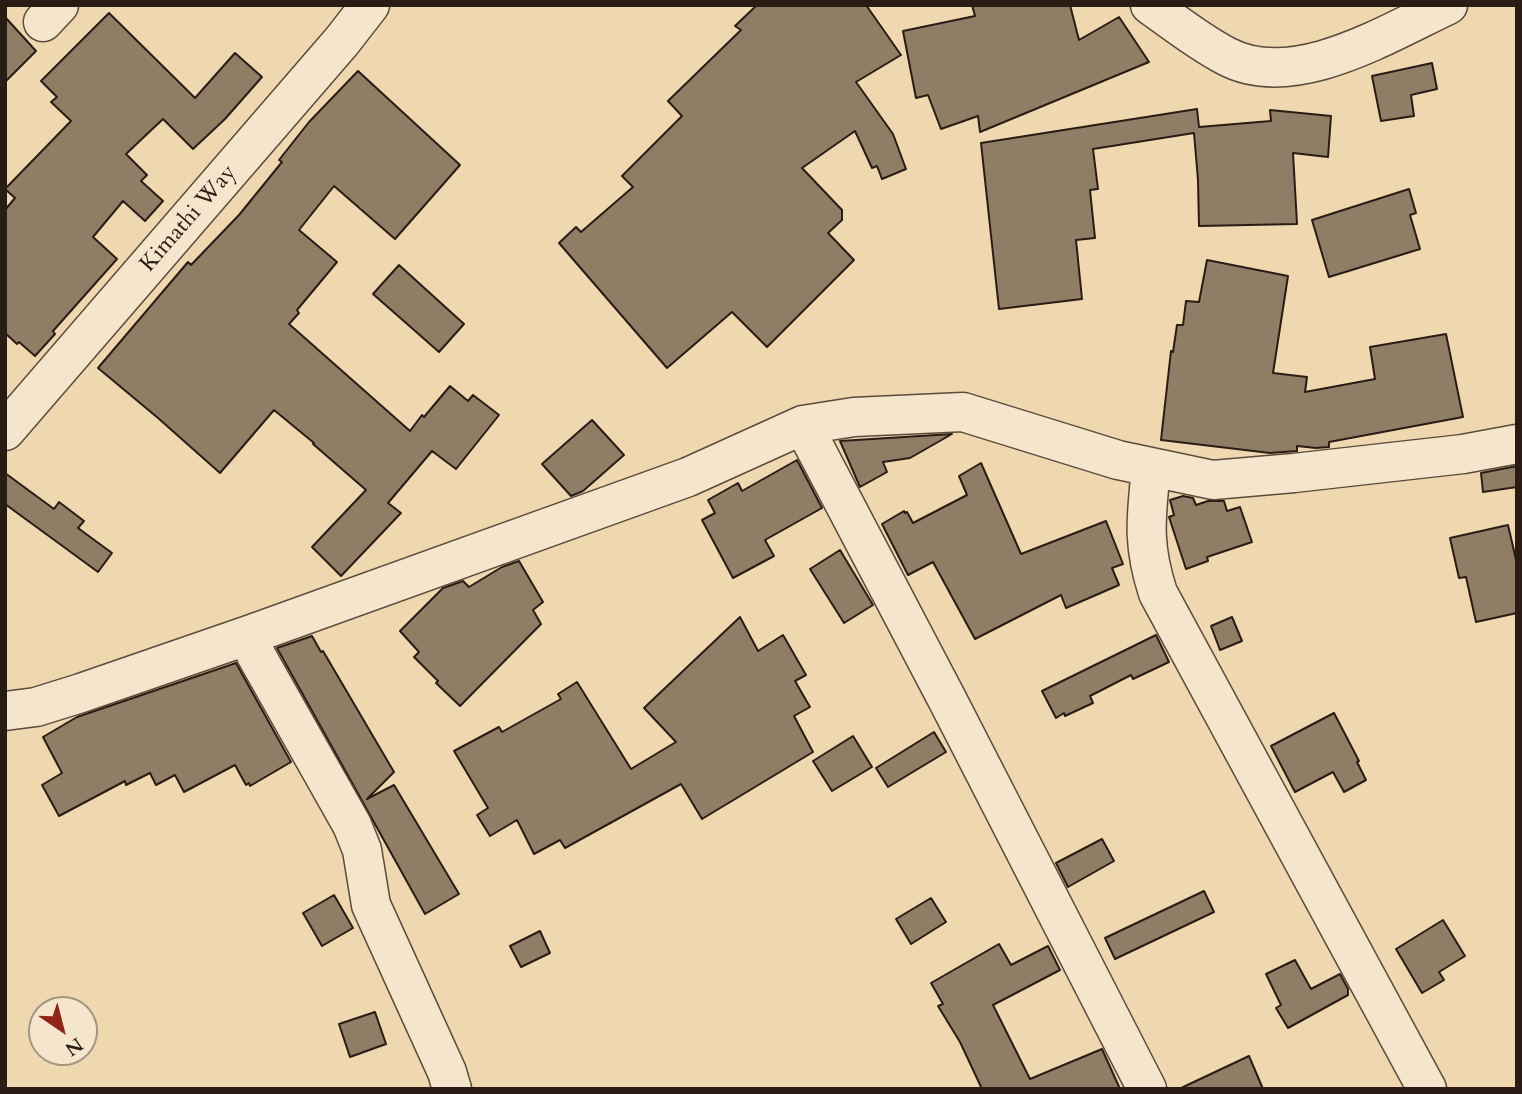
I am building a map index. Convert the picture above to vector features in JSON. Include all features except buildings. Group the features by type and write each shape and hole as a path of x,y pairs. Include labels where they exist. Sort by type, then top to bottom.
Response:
{"street":[{"name":"Kimathi Way","path":"5,431 342,41 370,5"},
{"path":"1150,5 1227,57 1258,66 1307,64 1329,58 1448,5"},
{"path":"5,711 36,707 81,693 249,635 688,477 803,425 854,417 963,412 1151,469 1213,480 1463,454 1517,444"},
{"path":"803,425 1147,1089"},
{"path":"1151,469 1145,526 1148,563 1157,593 1427,1089"},
{"path":"249,635 256,655 352,825 362,850 371,905 447,1072 452,1089"}]}
